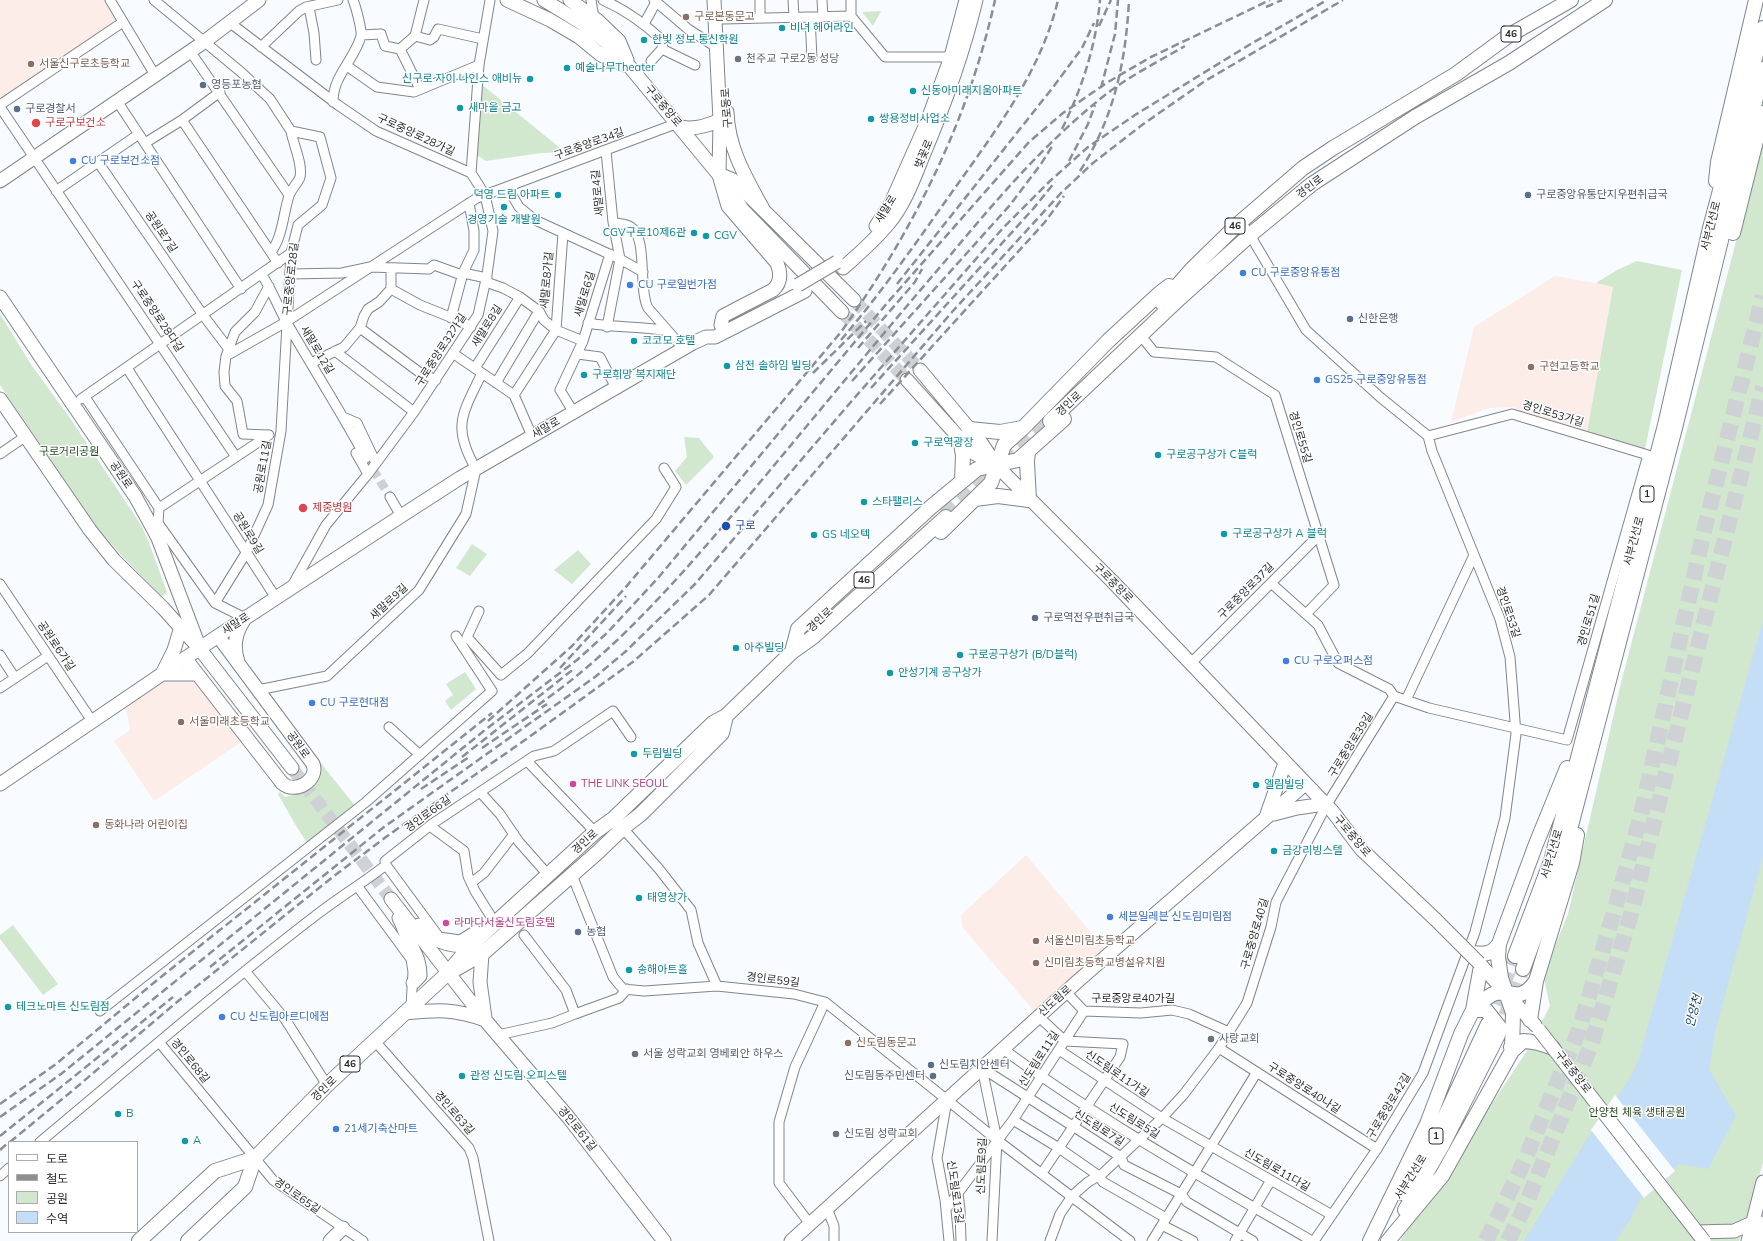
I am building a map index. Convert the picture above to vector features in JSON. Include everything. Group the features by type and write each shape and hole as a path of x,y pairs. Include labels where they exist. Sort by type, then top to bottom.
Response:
{"main road":[{"path":"0,181 204,42 258,0"},
{"path":"507,0 550,20 579,37 601,54 630,67"},
{"name":"구로중앙로","path":"544,0 583,24 605,41 630,67 719,175 742,209 842,312"},
{"path":"570,0 594,18 619,41 630,67"},
{"name":"구로동로","path":"714,0 722,126 746,178 763,209"},
{"name":"구로동로","path":"719,175 722,126 722,0"},
{"name":"새말로","path":"0,784 199,648 401,516 476,469 683,348 706,338 715,337 840,265 868,236 891,203 927,122 951,57 966,0"},
{"name":"벚꽃로","path":"825,280 840,265 867,246 889,223 903,201 950,90 961,58 976,0"},
{"name":"경인로","path":"1570,0 1508,36 1456,74 1303,168 1240,222 1191,270 1170,297 1047,418 1250,236 1312,184 1415,117 1509,63 1605,0"},
{"path":"1710,228 1718,162 1756,0"},
{"name":"서부간선로","path":"1523,969 1561,864 1592,721 1665,425 1710,228 1763,28"},
{"name":"서부간선로","path":"1515,956 1551,861 1592,721 1710,290 1763,69"},
{"path":"1710,290 1726,259 1763,113"},
{"path":"679,125 698,127 722,126"},
{"path":"719,175 728,206 777,263 780,274 778,284 773,290 723,316 721,325"},
{"name":"구로중앙로","path":"719,175 733,180 854,300"},
{"path":"792,652 817,640 868,600 958,517 991,483 1004,445 1023,428 1108,341 1145,306 1191,270"},
{"name":"새말로","path":"706,338 710,331 721,325 802,288 825,280"},
{"name":"공원로","path":"0,297 147,516 180,593 199,648"},
{"path":"792,652 798,629 931,507 976,469 996,466 1018,460 1167,322 1180,298"},
{"name":"구로중앙로","path":"920,370 964,434"},
{"name":"구로중앙로","path":"908,380 964,434 982,444 996,466 1112,581 1326,805 1361,849 1477,961 1535,1025 1701,1236"},
{"name":"공원로","path":"0,399 90,530 114,560 163,608 199,648 292,768"},
{"path":"962,482 964,434 1000,432 1023,428"},
{"path":"975,499 998,496 1029,500 1027,462 1028,451"},
{"name":"경인로","path":"188,1241 245,1186 255,1158 327,1085 448,973 470,946 596,832 641,814 722,734 726,716 792,652 808,630 943,514"},
{"path":"239,665 235,642 237,630 245,618"},
{"path":"181,627 174,650 162,674 197,674"},
{"name":"공원로","path":"185,658 282,783 286,787 290,788 301,787 313,775 313,764 218,636"},
{"path":"1370,1241 1427,1124 1461,1034 1472,1010 1477,961 1494,952 1499,944 1536,844 1592,721"},
{"path":"1535,1025 1536,982 1572,863 1592,721"},
{"path":"1265,818 1285,763"},
{"name":"신도림로","path":"791,1241 1039,1016 1305,784"},
{"path":"1265,818 1286,810 1326,805"},
{"name":"경인로","path":"448,973 482,954 572,875 618,823"},
{"path":"391,899 409,942 417,954 420,976 413,983"},
{"path":"391,899 427,933 439,942 453,946 470,946"},
{"name":"경인로61길","path":"391,899 485,1020 569,1118 664,1241"},
{"path":"1499,944 1502,952 1529,981 1536,982"},
{"path":"1499,944 1499,969 1513,1013 1512,1051"},
{"path":"408,1010 452,1010 485,1020 480,982 482,954"},
{"path":"1472,1010 1493,994 1521,994 1530,989 1536,982"},
{"path":"1472,1010 1486,1010 1508,1038 1512,1051"},
{"name":"서부간선로","path":"1370,1241 1415,1173 1433,1142 1488,1024"},
{"name":"서부간선로","path":"1387,1241 1442,1146 1498,1035"},
{"path":"1387,1241 1442,1176 1512,1051 1522,1041 1553,1048"},
{"name":"경인로","path":"139,1241 215,1171 255,1158"},
{"path":"1701,1236 1734,1231 1752,1233 1763,1182"},
{"path":"330,1241 343,1228"}],"street":[{"path":"110,0 155,75"},
{"name":"구로중앙로28길","path":"154,0 270,99 291,131 299,160 300,177 289,195 276,246 271,252"},
{"path":"261,47 299,11 338,0"},
{"path":"333,102 333,93 341,70 347,66 361,35 353,0"},
{"path":"400,49 415,36 424,0"},
{"path":"470,173 479,65 490,0"},
{"path":"591,0 594,18"},
{"path":"603,0 617,6 644,24 663,41 662,49 651,61"},
{"path":"760,0 760,18"},
{"path":"793,0 794,17"},
{"path":"822,0 823,17"},
{"path":"851,0 851,16 885,57 951,57"},
{"path":"644,24 655,1 688,29 716,47"},
{"path":"309,7 314,33 316,60"},
{"path":"723,19 851,16"},
{"path":"810,17 812,58"},
{"path":"0,106 123,22"},
{"name":"구로중앙로28가길","path":"229,22 333,102 376,131 470,173"},
{"path":"415,36 430,40 434,37 438,29 483,38"},
{"path":"361,35 381,34 385,46 400,49 409,64 420,89"},
{"path":"662,49 696,65"},
{"path":"190,51 220,92 289,195"},
{"path":"347,66 377,87 414,92 479,65"},
{"path":"145,143 182,120 220,92"},
{"path":"117,101 241,289"},
{"name":"구로중앙로28다길","path":"0,106 236,457"},
{"path":"182,120 278,263"},
{"name":"구로중앙로34길","path":"227,352 286,322 468,203 485,195 679,125"},
{"name":"구로중앙로28길","path":"286,322 291,274 291,254 298,225 322,206 331,178 320,137 291,131"},
{"path":"56,190 139,134"},
{"name":"새말로4길","path":"606,151 613,222 620,259 607,327"},
{"name":"공원로7길","path":"98,162 227,352"},
{"name":"구로중앙로32가길","path":"292,588 326,525 368,474 414,412 478,316 486,280 493,231 485,195 470,173"},
{"path":"507,187 519,207 535,220 610,254 643,272"},
{"path":"451,318 463,273 474,250 474,231 468,203"},
{"path":"613,222 630,226 636,231 639,240 645,302 648,308 683,348"},
{"name":"경인로53길","path":"1240,222 1250,236 1306,330 1375,392 1428,436 1500,619 1510,657 1516,728 1506,818 1475,932 1461,971"},
{"name":"새말로8가길","path":"514,395 556,330 563,233"},
{"path":"73,405 291,254"},
{"name":"새말로6길","path":"574,413 560,390 583,341 610,254"},
{"name":"구로중앙로34길","path":"291,274 342,273 370,267 428,269 434,265 459,274 463,273 486,280"},
{"path":"311,363 344,347 360,328 368,309 379,302 391,289 391,268"},
{"name":"새말로12길","path":"262,275 269,286 286,322 343,416 366,458"},
{"name":"새말로8가길","path":"486,280 520,297 539,311 544,320 556,330"},
{"path":"268,435 243,434 236,401 225,386 224,372 227,352 235,332 255,312 269,286"},
{"path":"391,289 420,306 471,327"},
{"name":"새말로8길","path":"478,371 520,297"},
{"path":"496,383 539,311"},
{"name":"공원로11길","path":"214,603 246,553 268,505 281,431 286,322"},
{"path":"588,323 607,327 638,327 668,331"},
{"path":"360,328 419,372 436,380"},
{"path":"556,330 583,341"},
{"name":"경인로55길","path":"1146,342 1154,352 1216,357 1274,395 1334,585 1306,614"},
{"path":"335,351 414,412"},
{"path":"454,354 514,395 532,436"},
{"path":"578,354 600,357 616,388"},
{"path":"127,368 201,480"},
{"path":"476,469 466,451 461,427 463,412 478,371"},
{"name":"공원로","path":"85,397 159,508 158,523 214,603 245,618"},
{"name":"경인로53가길","path":"1428,436 1512,414 1648,455"},
{"name":"새말로12길","path":"343,416 357,423 376,463"},
{"name":"새말로12길","path":"343,416 344,429 368,474"},
{"path":"159,508 268,435 281,431"},
{"path":"0,454 26,436"},
{"name":"경인로51길","path":"1516,728 1568,740 1648,455"},
{"path":"479,611 467,637 501,675 528,653 656,519 679,483 664,468"},
{"name":"새말로9길","path":"258,690 327,676 419,590 466,514 476,469"},
{"name":"공원로9길","path":"201,480 276,598"},
{"path":"390,497 401,516"},
{"name":"구로중앙로37길","path":"1190,664 1318,536"},
{"path":"1406,700 1474,555"},
{"path":"1271,583 1318,625 1338,663 1389,689 1394,696 1429,708 1516,728"},
{"name":"공원로6가길","path":"0,584 92,722"},
{"path":"572,593 579,599"},
{"path":"100,1011 366,802 492,691 456,636"},
{"path":"0,655 15,678"},
{"path":"0,688 48,656"},
{"name":"구로중앙로39길","path":"1326,805 1394,696"},
{"name":"경인로66길","path":"159,1042 316,915 386,865 385,861 430,826 534,756 554,751 613,711 632,737"},
{"path":"389,727 420,754"},
{"path":"526,762 596,832"},
{"path":"480,792 500,814 514,834 549,876"},
{"name":"구로중앙로40길","path":"1219,1048 1247,1003 1271,927 1276,902 1326,805"},
{"path":"572,875 613,977 623,989 644,991 717,986 698,943 691,910 659,869 618,823"},
{"path":"430,826 464,851 468,876 471,883 495,923"},
{"path":"471,883 484,873 514,834"},
{"path":"386,865 440,937 460,940 476,930 481,936"},
{"path":"358,886 411,959 413,983 408,1010"},
{"path":"524,935 566,990 575,1014"},
{"path":"245,971 285,1019 327,1085"},
{"name":"구로중앙로42길","path":"1313,1241 1377,1149 1423,1073 1461,971"},
{"name":"경인로59길","path":"717,986 794,994 825,1002 947,1100"},
{"path":"498,1035 552,1023 619,998 627,989"},
{"name":"구로중앙로40가길","path":"1066,992 1084,1011 1141,1013 1172,1010 1189,1014 1229,1032"},
{"path":"810,1224 779,1182 779,1122 795,1068 825,1002"},
{"name":"신도림로11길","path":"946,1209 1013,1120 1084,1011"},
{"path":"1039,1016 1065,1041 1123,1044 1120,1057 1042,1173"},
{"name":"경인로63길","path":"374,1040 469,1148 473,1158 489,1241"},
{"name":"경인로68길","path":"41,1141 159,1042 255,1158"},
{"path":"1050,1241 1060,1214 1072,1196 1121,1157 1162,1118 1184,1094 1219,1048"},
{"name":"구로중앙로40나길","path":"1219,1048 1377,1149"},
{"name":"신도림로5길","path":"1003,1049 1041,1077 1194,1173 1313,1241"},
{"name":"신도림로11가길","path":"1059,1050 1162,1118"},
{"name":"신도림로7길","path":"982,1068 1121,1157 1124,1165 1182,1194 1187,1202 1237,1237 1253,1241"},
{"name":"신도림로9길","path":"982,1068 997,1140 992,1241"},
{"path":"1152,1241 1257,1072"},
{"path":"947,1100 1130,1241"},
{"name":"신도림로13길","path":"947,1100 938,1158 946,1209 949,1241"},
{"name":"신도림로11다길","path":"1162,1118 1332,1215"},
{"path":"1013,1120 1059,1148 1099,1176 1103,1182 1193,1241"},
{"name":"경인로65길","path":"255,1158 273,1180 363,1241"},
{"path":"0,1176 8,1169"},
{"path":"1237,1237 1271,1180"},
{"path":"958,1193 961,1241"},
{"path":"827,1208 834,1226 834,1241"}],"shaded area":[{"name":"서울신구로초등학교","path":"0,0 110,0 123,22 0,105"},
{"name":"구현고등학교","path":"1555,276 1613,286 1587,432 1518,412 1515,407 1489,408 1451,422 1474,327"},
{"name":"서울미래초등학교","path":"185,658 247,738 154,801 114,741 130,730 127,713 119,703"},
{"name":"서울신미림초등학교","path":"1026,855 1109,954 1039,1017 963,928 961,915"}],"green space":[{"path":"881,11 873,26 862,12"},
{"path":"480,83 565,152 541,153 486,161 475,154"},
{"name":"안양천 체육 생태공원","path":"1763,138 1763,1162 1748,1217 1739,1241 1400,1241 1525,1054 1550,1006 1543,975 1568,914 1621,683"},
{"path":"1637,261 1682,270 1645,449 1587,432 1613,287 1596,283 1617,270"},
{"name":"구로거리공원","path":"0,314 32,366 70,418 141,525 167,592 162,597 121,555 92,521 0,385"},
{"path":"684,437 699,438 714,457 686,485 675,471 687,457"},
{"path":"472,544 487,554 470,576 456,568"},
{"path":"578,550 591,564 572,584 554,570"},
{"path":"465,672 476,689 451,710 445,701 453,695 446,684"},
{"path":"320,762 356,807 309,846 278,794 280,792 285,797 305,791 311,787 319,777 317,764"},
{"path":"13,925 58,984 43,995 0,939 0,935"}],"water":[{"name":"안양천","path":"1763,621 1763,857 1716,1028 1709,1069 1736,1116 1708,1169 1679,1164 1640,1199 1632,1216 1616,1241 1524,1241 1584,1144 1630,1078 1638,1061"}],"pier":[{"path":"1615,1095 1675,1171 1644,1198 1591,1130"}],"tunnel":[{"path":"1486,1241 1523,1164 1579,1030 1614,912 1641,815 1704,531 1763,296"},
{"path":"854,300 920,370"},
{"path":"842,312 907,380"},
{"path":"1508,1241 1526,1204 1591,1045 1630,918 1763,387"},
{"path":"1005,463 1050,421"},
{"path":"366,458 390,497"},
{"path":"941,511 992,464"},
{"path":"292,768 391,899"},
{"path":"1488,1024 1515,956"},
{"path":"1498,1035 1523,969"}],"railway":[{"path":"488,721 572,646 625,588 841,332 892,255 935,174 970,89 984,45 995,0"},
{"path":"841,340 898,268 1000,124 1028,77 1040,52 1050,27 1058,0"},
{"path":"1062,129 1076,98 1087,66 1095,34 1100,0"},
{"path":"1099,26 1111,0"},
{"path":"1101,88 1115,34 1118,0"},
{"path":"1080,171 1092,151 1110,110 1125,45 1129,0"},
{"path":"0,1117 61,1074 485,730 577,660 607,633 658,578 888,302 1029,142 1063,113 1108,82 1151,57 1270,0"},
{"path":"1266,7 1282,0"},
{"path":"210,967 384,827 595,677 625,652 695,584 850,403 1003,228 1050,181 1088,147 1135,115 1249,45 1327,0"},
{"path":"11,1141 177,1002 334,876 390,834 525,740 634,661 709,595 952,312 1061,193 1093,163 1142,125 1205,81 1343,0"},
{"path":"897,284 1054,86 1082,48 1094,23"},
{"path":"538,705 596,660 623,635 674,582 746,499 985,214 1044,150 1086,110 1109,92 1136,74 1185,46"},
{"path":"1069,161 1088,124 1095,105"},
{"path":"852,381 1010,205 1041,164 1053,145"},
{"path":"871,388 1033,209 1055,182"},
{"path":"880,404 1045,222 1064,196"},
{"path":"858,348 915,282 922,269"},
{"path":"813,373 866,321"},
{"path":"560,668 626,596"},
{"path":"462,757 575,668"},
{"path":"482,748 547,704"},
{"path":"0,1104 56,1064 156,981 492,713"},
{"path":"421,789 469,757"},
{"path":"0,1136 173,997"},
{"path":"0,1150 8,1143"}],"place":[{"name":"구로본동문고","path":"686,17"},
{"name":"비녀 헤어라인","path":"782,28"},
{"name":"한빛 정보 통신학원","path":"644,40"},
{"name":"천주교 구로2동 성당","path":"738,59"},
{"name":"서울신구로초등학교","path":"31,64"},
{"name":"예술나무Theater","path":"567,68"},
{"name":"신구로 자이 나인스 애비뉴","path":"530,79"},
{"name":"영등포농협","path":"203,85"},
{"name":"신동아미래지움아파트","path":"913,91"},
{"name":"새마을 금고","path":"460,108"},
{"name":"구로경찰서","path":"17,109"},
{"name":"쌍용정비사업소","path":"871,119"},
{"name":"구로구보건소","path":"36,123"},
{"name":"CU 구로보건소점","path":"73,161"},
{"name":"덕영 드림 아파트","path":"558,195"},
{"name":"구로중앙유통단지우편취급국","path":"1528,195"},
{"name":"경영기술 개발원","path":"504,207"},
{"name":"CGV구로10제6관","path":"694,233"},
{"name":"CGV","path":"706,236"},
{"name":"CU 구로중앙유통점","path":"1243,273"},
{"name":"CU 구로일번가점","path":"630,285"},
{"name":"신한은행","path":"1350,319"},
{"name":"코코모 호텔","path":"634,341"},
{"name":"삼전 솔하임 빌딩","path":"727,366"},
{"name":"구현고등학교","path":"1531,367"},
{"name":"구로희망 복지재단","path":"584,375"},
{"name":"GS25 구로중앙유통점","path":"1317,380"},
{"name":"구로역광장","path":"915,443"},
{"name":"구로공구상가 C블럭","path":"1158,455"},
{"name":"스타팰리스","path":"864,502"},
{"name":"제중병원","path":"303,508"},
{"name":"구로","path":"726,526"},
{"name":"구로공구상가 A 블럭","path":"1224,534"},
{"name":"GS 네오텍","path":"814,535"},
{"name":"구로역전우편취급국","path":"1035,618"},
{"name":"아주빌딩","path":"736,648"},
{"name":"구로공구상가 (B/D블럭)","path":"960,655"},
{"name":"CU 구로오퍼스점","path":"1286,661"},
{"name":"안성기계 공구상가","path":"890,673"},
{"name":"CU 구로현대점","path":"312,703"},
{"name":"서울미래초등학교","path":"181,722"},
{"name":"두림빌딩","path":"634,754"},
{"name":"THE LINK SEOUL","path":"573,784"},
{"name":"엘림빌딩","path":"1256,785"},
{"name":"동화나라 어린이집","path":"96,825"},
{"name":"금강리빙스텔","path":"1274,851"},
{"name":"태영상가","path":"639,898"},
{"name":"세븐일레븐 신도림미림점","path":"1110,917"},
{"name":"라마다서울신도림호텔","path":"446,923"},
{"name":"농협","path":"578,932"},
{"name":"서울신미림초등학교","path":"1036,941"},
{"name":"신미림초등학교병설유치원","path":"1036,963"},
{"name":"송해아트홀","path":"629,970"},
{"name":"테크노마트 신도림점","path":"8,1007"},
{"name":"CU 신도림아르디에점","path":"222,1017"},
{"name":"사랑교회","path":"1211,1039"},
{"name":"신도림동문고","path":"848,1043"},
{"name":"서울 성락교회 영베뢰안 하우스","path":"635,1054"},
{"name":"신도림치안센터","path":"931,1065"},
{"name":"관정 신도림 오피스텔","path":"462,1076"},
{"name":"신도림동주민센터","path":"933,1076"},
{"name":"B","path":"118,1114"},
{"name":"21세기축산마트","path":"336,1129"},
{"name":"신도림 성락교회","path":"836,1134"},
{"name":"A","path":"185,1141"}]}
